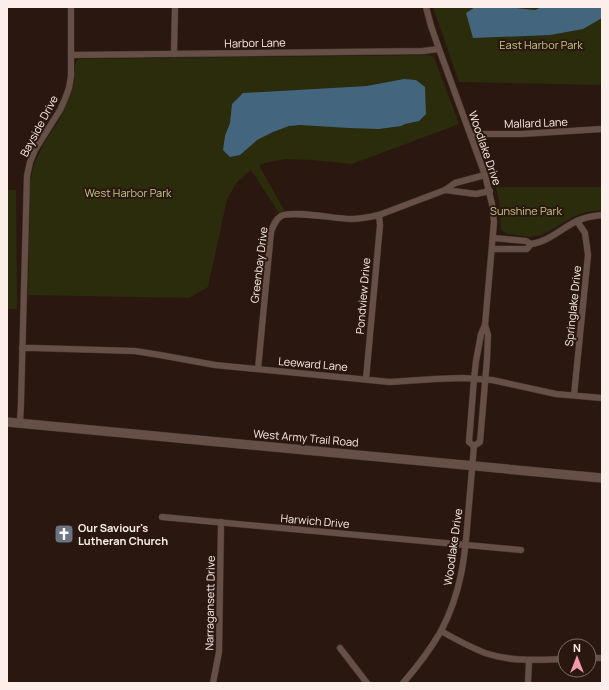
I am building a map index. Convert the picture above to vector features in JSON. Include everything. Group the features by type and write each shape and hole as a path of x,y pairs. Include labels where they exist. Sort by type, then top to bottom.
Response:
{"main road":[{"name":"West Army Trail Road","path":"7,422 602,478"}],"street":[{"name":"Bayside Drive","path":"20,423 27,176 30,162 35,150 60,110 69,88 71,76 72,7"},
{"path":"174,7 174,54"},
{"name":"Woodlake Drive","path":"426,7 439,49 486,174 493,210 493,238 485,325 481,334 474,379 469,442 474,446"},
{"name":"Harbor Lane","path":"71,55 439,49"},
{"name":"Mallard Lane","path":"471,134 521,134 602,129"},
{"name":"Greenbay Drive","path":"258,369 271,232 272,226 276,220 287,214 351,219 378,215 445,190 455,183 486,174"},
{"name":"Greenbay Drive","path":"445,190 476,194 490,191"},
{"name":"Pondview Drive","path":"366,379 380,225 378,215"},
{"path":"492,249 527,250 531,244 546,239 577,221 591,216 602,215"},
{"name":"Springlake Drive","path":"574,396 588,255 585,233 577,221"},
{"path":"493,238 526,241 531,244"},
{"name":"Woodlake Drive","path":"474,446 480,442 486,380 488,335 485,325"},
{"name":"Leeward Lane","path":"22,348 135,351 215,365 390,382 463,378 495,381 545,392 602,398"},
{"name":"Woodlake Drive","path":"403,683 426,654 441,631 450,612 462,576 474,446"},
{"name":"Harwich Drive","path":"162,517 521,550"},
{"name":"Narragansett Drive","path":"214,683 219,652 221,522"},
{"path":"441,631 486,653 509,658 529,660 557,659"},
{"path":"340,648 367,683"},
{"path":"528,683 529,660"}],"green space":[{"name":"East Harbor Park","path":"433,7 602,7 602,85 459,82"},
{"name":"West Harbor Park","path":"429,55 434,57 459,124 352,164 285,159 259,165 284,210 279,213 251,170 237,182 227,199 208,287 189,298 28,295 30,183 34,164 44,143 58,122 70,96 74,81 76,62 79,59"},
{"name":"Sunshine Park","path":"496,187 602,187 602,210 586,212 573,217 542,235 530,237 508,234 501,229 499,199"},
{"path":"7,190 16,190 17,309 7,309"}],"water":[{"path":"475,7 505,7 535,10 542,7 602,7 602,18 583,29 550,35 473,38 466,13"},
{"path":"404,79 416,80 425,87 426,114 419,121 401,126 379,129 300,125 289,126 257,140 240,155 230,157 223,150 225,136 230,123 232,104 243,93 367,86"}],"place":[{"name":"Our Saviour's Lutheran Church","path":"64,534"}]}
